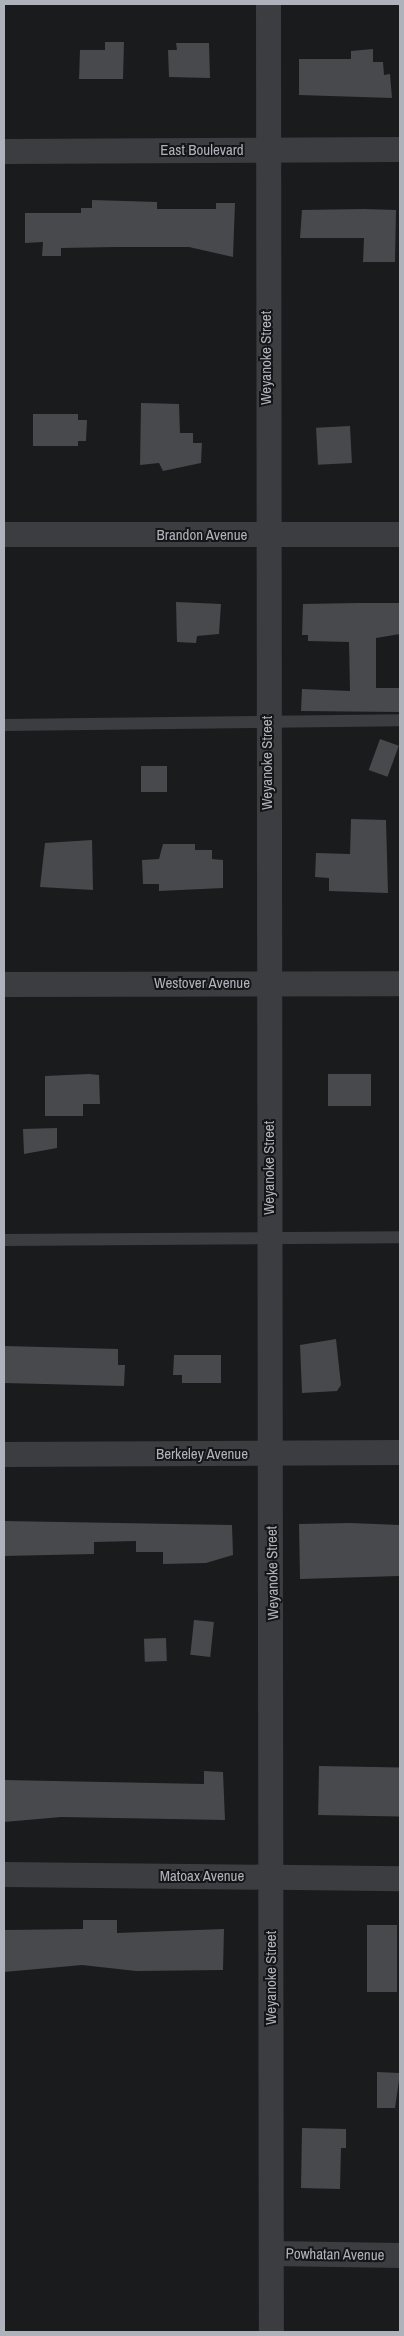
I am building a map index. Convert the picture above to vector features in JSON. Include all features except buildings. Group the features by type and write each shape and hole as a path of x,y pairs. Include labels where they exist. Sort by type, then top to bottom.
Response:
{"street":[{"name":"Weyanoke Street","path":"268,4 266,535 270,1236 271,2332"},
{"name":"East Boulevard","path":"4,151 400,149"},
{"name":"Brandon Avenue","path":"4,534 400,534"},
{"name":"Westover Avenue","path":"4,984 400,982"},
{"name":"Berkeley Avenue","path":"4,1454 400,1452"},
{"name":"Matoax Avenue","path":"4,1874 400,1878"},
{"name":"Powhatan Avenue","path":"270,2253 400,2255"}],"lane":[{"path":"4,725 400,720"},
{"path":"4,1240 400,1236"}]}
